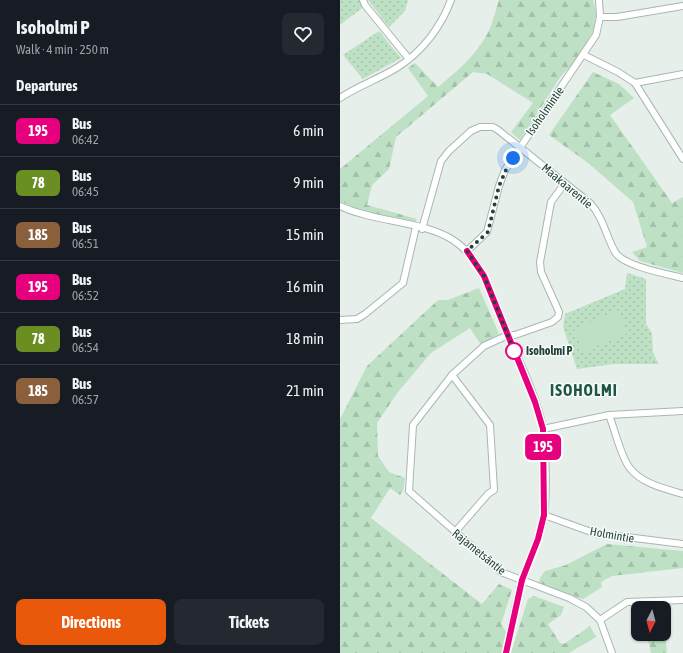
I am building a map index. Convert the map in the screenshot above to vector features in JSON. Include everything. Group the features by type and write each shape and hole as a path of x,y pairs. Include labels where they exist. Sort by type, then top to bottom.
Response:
{"street":[{"path":"363,0 365,5 409,59"},
{"path":"340,98 393,70 409,59 430,38 440,24 451,0"},
{"name":"Isoholmintie","path":"467,251 488,232 499,186 506,170 520,146 596,36 600,17 599,0"},
{"path":"600,17 617,17 683,6"},
{"path":"584,55 618,72 635,84 683,159"},
{"path":"635,84 683,74"},
{"name":"Maakaarentie","path":"340,320 357,319 403,283 441,161 449,151 471,131 480,127 493,127 520,146 596,209 619,257 635,264 683,278"},
{"path":"455,532 488,494 494,490 490,425 452,375 484,346 508,336 552,322 558,317 559,312 540,268 551,202 565,183"},
{"path":"340,206 356,213 419,228 445,236 467,251 484,276 535,402 543,429 544,515 538,539 522,580 506,653"},
{"name":"Rajametsäntie","path":"452,375 413,425 409,491 501,572 586,608 600,620"},
{"path":"543,429 609,415 683,411"},
{"path":"609,415 630,468 656,486 683,494"},
{"name":"Holmintie","path":"544,515 594,533 683,544"},
{"path":"612,653 600,620 627,602 683,600"}],"green space":[{"path":"340,0 360,0 362,8 340,25"},
{"path":"368,0 408,0 405,11 389,27"},
{"path":"499,0 593,0 596,12 594,29 579,57 561,76 520,140 511,132 533,103 487,74 473,72 396,137 389,169 372,185 367,205 417,219 415,224 361,211 340,201 340,169 428,96 408,68 415,63 438,87 464,64 485,38 490,29"},
{"path":"379,31 401,58 363,79 343,55"},
{"path":"593,72 619,84 634,98 610,115 672,203 683,197 683,273 640,261 632,252 647,247 633,202 587,162 549,135"},
{"path":"627,273 646,279 646,324 652,333 653,353 659,364 614,364 577,369 563,327 565,314 625,289"},
{"path":"479,288 499,334 481,345 470,328 431,353 398,392 377,423 378,456 389,472 405,478 403,491 400,495 390,488 371,518 482,604 499,584 512,590 501,624 507,633 503,653 340,653 340,419 367,366 438,300 448,300"},
{"path":"618,310 628,333 583,352 574,329"},
{"path":"607,544 683,551 683,568 612,576 601,582 602,587 583,599 539,584 540,578 545,571 566,565"},
{"path":"534,596 564,607 561,615 548,624 560,643 564,644 590,626 596,637 569,653 511,653 528,599"},
{"path":"648,641 666,641 667,653 651,653"}],"bus line":[{"name":"195","path":"467,251 484,276 535,402 543,429 545,473 544,515 538,539 522,580 506,653"}],"place":[{"name":"Isoholmi P","path":"514,351"}],"district":[{"name":"ISOHOLMI","path":"584,390"}],"route":[{"path":"513,158 499,186 488,232 467,251 484,276 514,351"}]}
